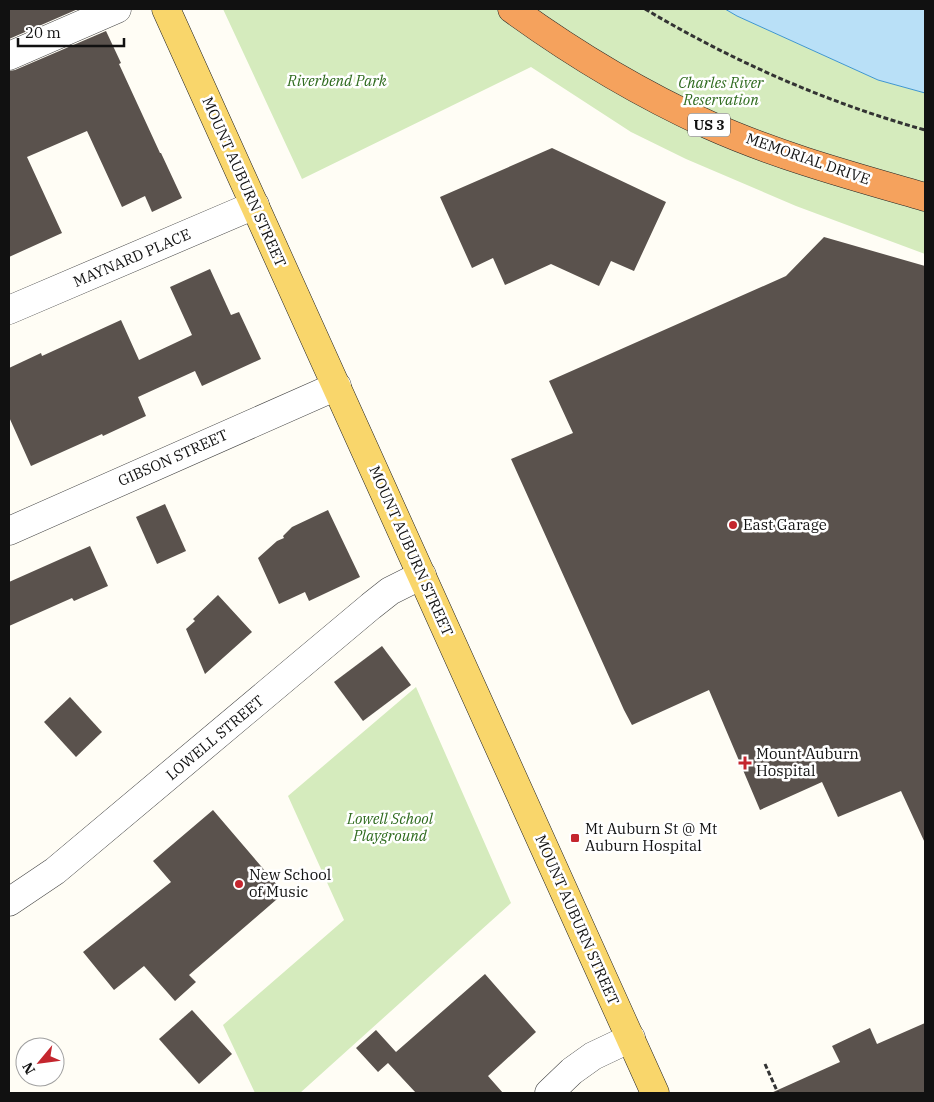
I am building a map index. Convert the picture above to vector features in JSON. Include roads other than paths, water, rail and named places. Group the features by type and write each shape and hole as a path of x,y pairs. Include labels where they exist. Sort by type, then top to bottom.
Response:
{"highway":[{"name":"MEMORIAL DRIVE","path":"512,9 618,79 710,126 819,166 925,197"}],"main road":[{"name":"MOUNT AUBURN STREET","path":"166,9 655,1093"}],"street":[{"path":"9,56 117,9"},
{"name":"MAYNARD PLACE","path":"9,310 255,205"},
{"name":"GIBSON STREET","path":"9,531 337,386"},
{"name":"LOWELL STREET","path":"9,902 62,865 371,606 390,591 422,575"},
{"path":"549,1093 572,1071 593,1056 630,1038"}],"water":[{"path":"725,9 925,9 925,93 878,80"}],"place":[{"name":"East Garage","path":"733,525"},
{"name":"Mount Auburn Hospital","path":"745,763"},
{"name":"Mt Auburn St @ Mt Auburn Hospital","path":"575,838"},
{"name":"New School of Music","path":"239,884"}],"park label":[{"name":"Riverbend Park","path":"337,81"},
{"name":"Charles River Reservation","path":"721,92"},
{"name":"Lowell School Playground","path":"390,828"}]}
